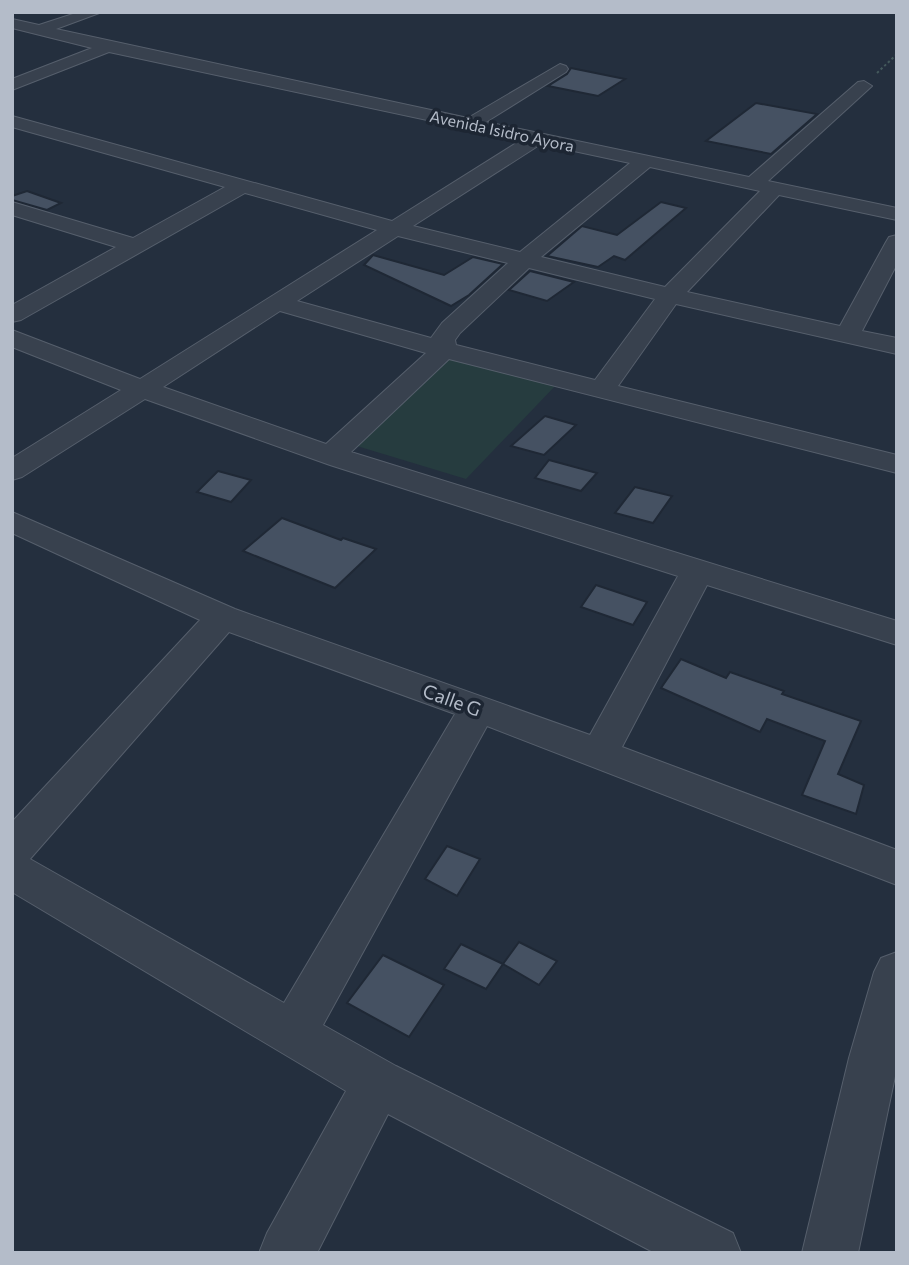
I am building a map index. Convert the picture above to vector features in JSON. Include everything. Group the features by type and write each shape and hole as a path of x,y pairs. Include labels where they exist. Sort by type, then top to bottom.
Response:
{"street":[{"path":"42,29 95,12"},
{"name":"Avenida Isidro Ayora","path":"12,23 108,47 897,214"},
{"path":"12,85 108,47"},
{"path":"470,124 560,69"},
{"path":"601,391 670,296 763,187 863,86"},
{"path":"12,121 393,228 670,296 897,346"},
{"path":"12,471 536,139"},
{"path":"444,350 442,340 451,328 523,259 607,189 646,161"},
{"path":"12,315 244,185"},
{"path":"12,208 135,246"},
{"path":"848,334 897,242"},
{"path":"277,303 601,391 897,464"},
{"path":"12,338 141,390 331,455 897,633"},
{"path":"331,455 444,350"},
{"name":"Calle G","path":"12,521 223,617 478,708 897,868"},
{"path":"599,755 698,570"},
{"path":"12,850 223,617"},
{"path":"293,1033 478,708"},
{"path":"12,870 378,1083 713,1253"},
{"path":"831,1253 874,1058 897,972"},
{"path":"287,1253 378,1083"}],"path":[{"path":"863,86 897,54"}],"green space":[{"path":"450,354 557,384 466,479 347,443"}],"building":[{"path":"571,68 625,79 598,96 548,86 567,74"},
{"path":"756,103 817,114 771,154 706,141"},
{"path":"27,191 61,203 47,210 12,200 12,196"},
{"path":"661,202 686,208 625,260 614,256 598,267 547,256 582,226 617,235"},
{"path":"373,255 444,275 473,257 503,264 469,295 451,306 364,265"},
{"path":"530,271 574,282 547,301 509,290"},
{"path":"545,416 576,425 544,455 511,446"},
{"path":"549,460 597,473 581,491 535,478"},
{"path":"218,471 251,480 231,502 197,492"},
{"path":"635,487 672,496 653,523 615,513"},
{"path":"282,518 341,540 343,538 376,549 335,588 243,551"},
{"path":"596,585 647,602 633,625 581,607"},
{"path":"681,659 726,678 730,672 784,691 782,694 861,721 838,774 864,785 856,814 802,795 825,741 767,719 760,732 661,688"},
{"path":"447,846 480,859 457,896 425,879"},
{"path":"519,942 557,961 539,985 503,964"},
{"path":"461,944 503,964 486,989 444,969"},
{"path":"383,955 444,985 409,1037 347,1003"}]}
